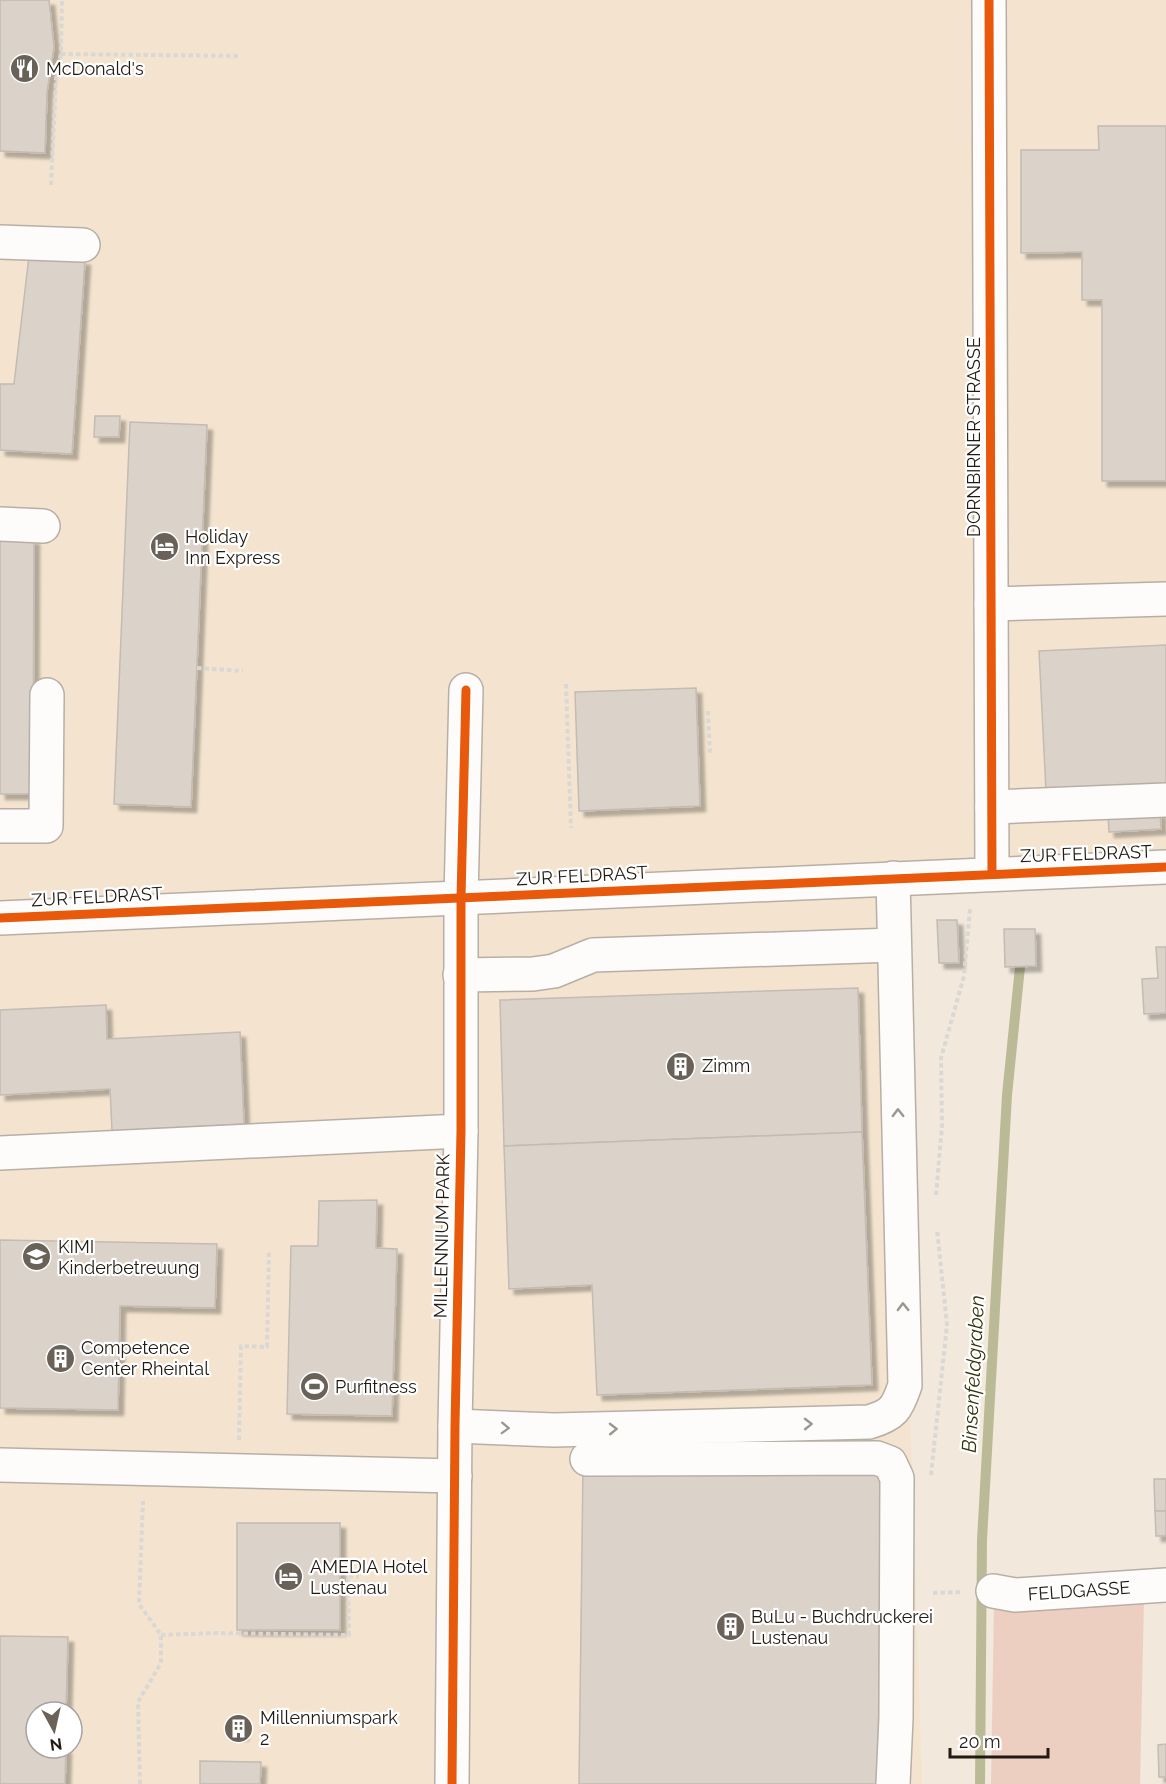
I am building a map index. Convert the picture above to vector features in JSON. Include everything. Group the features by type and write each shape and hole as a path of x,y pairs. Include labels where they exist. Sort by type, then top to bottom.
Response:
{"street":[{"name":"DORNBIRNER STRASSE","path":"989,0 992,874"},
{"path":"0,242 83,245"},
{"path":"0,524 43,526"},
{"path":"991,604 1166,599"},
{"name":"MILLENNIUM PARK","path":"452,1784 460,975 466,690"},
{"path":"0,826 46,826 47,695"},
{"path":"992,807 1166,800"},
{"name":"ZUR FELDRAST","path":"0,918 1166,867"},
{"path":"455,1426 554,1430 869,1422 886,1417 898,1405 905,1385 892,878"},
{"path":"460,975 533,974 554,971 593,955 894,945"},
{"name":"MILLENNIUM PARK","path":"0,1153 460,1131"},
{"path":"587,1459 877,1458 890,1463 897,1478 896,1718 893,1784"},
{"path":"0,1465 455,1476"},
{"name":"FELDGASSE","path":"978,1592 1015,1595 1166,1585"}],"path":[{"path":"51,184 56,79 62,54 62,0"},
{"path":"62,54 238,57"},
{"path":"197,668 243,671"},
{"path":"566,684 571,828"},
{"path":"708,711 710,755"},
{"path":"239,1470 241,1346 267,1347 270,1250"},
{"path":"140,1784 138,1702 161,1663 161,1635 139,1604 144,1468"},
{"path":"161,1635 217,1633 349,1635 348,1576 359,1577"},
{"path":"933,1593 978,1592"}],"shaded area":[{"path":"0,0 1166,0 1166,866 893,879 922,1784 0,1784"},
{"path":"1144,1598 1140,1784 991,1784 994,1604"}],"building":[{"name":"McDonald's","path":"0,0 49,0 54,47 47,92 45,153 0,151"},
{"path":"1098,126 1166,126 1166,481 1102,481 1102,300 1082,300 1082,252 1021,253 1021,150 1099,150"},
{"path":"29,256 85,260 72,454 0,450 0,384 14,384"},
{"path":"95,416 120,416 119,437 94,437"},
{"name":"Holiday Inn Express","path":"130,422 207,425 191,807 114,804"},
{"path":"0,539 34,539 33,794 0,794"},
{"path":"1166,645 1166,786 1046,791 1039,651"},
{"path":"696,688 700,806 579,811 575,692"},
{"path":"1160,812 1161,829 1109,832 1108,814"},
{"path":"937,920 957,920 959,963 939,963"},
{"path":"1004,929 1035,929 1036,966 1005,967"},
{"path":"1156,947 1166,947 1166,1013 1144,1014 1142,979 1158,978"},
{"name":"Zimm","path":"858,988 862,1132 504,1146 500,1000"},
{"path":"106,1005 107,1039 240,1032 244,1124 112,1131 110,1089 0,1095 0,1010"},
{"path":"862,1132 872,1385 597,1395 592,1285 509,1289 504,1146"},
{"path":"377,1200 376,1248 397,1249 392,1416 287,1414 291,1246 318,1246 319,1201"},
{"name":"Competence Center Rheintal","path":"0,1240 217,1244 215,1308 120,1306 118,1410 0,1408"},
{"name":"BuLu - Buchdruckerei Lustenau","path":"583,1467 881,1470 878,1784 579,1784"},
{"path":"1154,1479 1166,1479 1166,1511 1155,1511"},
{"path":"1155,1511 1166,1511 1166,1536 1156,1536"},
{"name":"AMEDIA Hotel Lustenau","path":"237,1523 340,1523 340,1630 237,1630"},
{"path":"0,1636 68,1637 66,1700 24,1700 24,1760 66,1760 65,1784 0,1784"},
{"name":"Millenniumspark 2","path":"236,1722 242,1722 243,1735 237,1735"},
{"path":"1166,1744 1166,1777 1159,1777 1158,1745"},
{"path":"200,1761 261,1762 260,1784 200,1784"}],"waterway":[{"name":"Binsenfeldgraben","path":"980,1784 982,1540 1007,1095 1020,967"}],"cycle path":[{"path":"989,0 992,874"},
{"path":"452,1784 455,1426 461,1131 461,898 466,690"},
{"path":"0,918 1166,867"}],"place":[{"name":"McDonald's","path":"25,69"},
{"name":"Holiday Inn Express","path":"164,547"},
{"name":"Zimm","path":"681,1066"},
{"name":"KIMI Kinderbetreuung","path":"37,1257"},
{"name":"Competence Center Rheintal","path":"60,1358"},
{"name":"Purfitness","path":"314,1387"},
{"name":"AMEDIA Hotel Lustenau","path":"289,1577"},
{"name":"BuLu - Buchdruckerei Lustenau","path":"730,1627"},
{"name":"Millenniumspark 2","path":"239,1728"}]}
